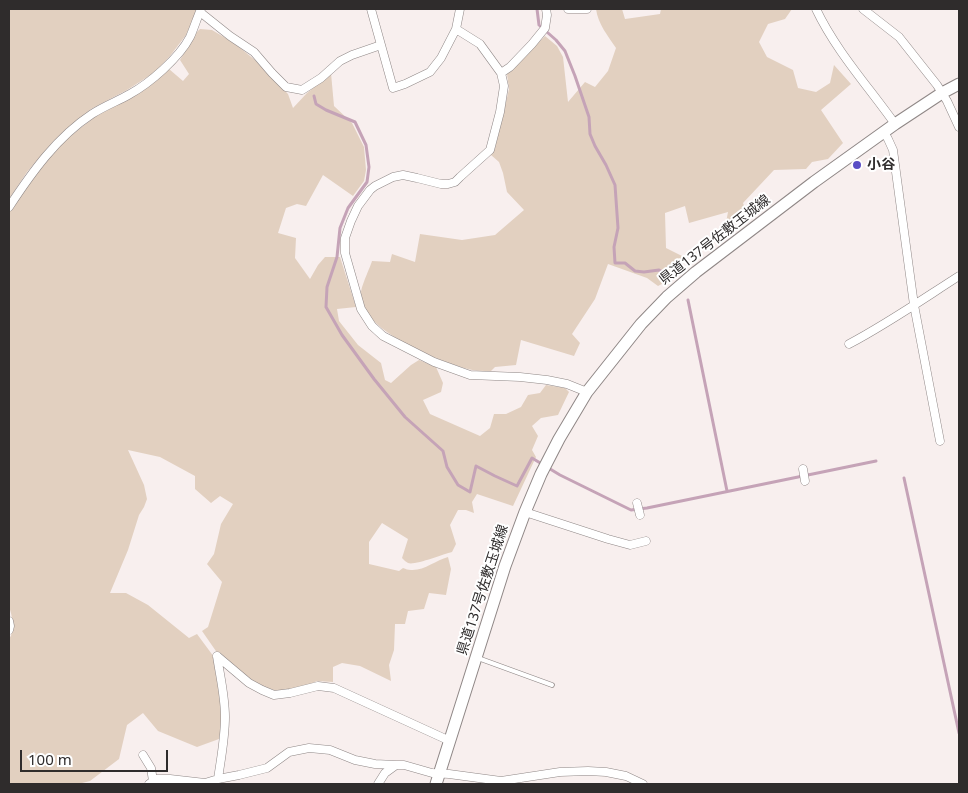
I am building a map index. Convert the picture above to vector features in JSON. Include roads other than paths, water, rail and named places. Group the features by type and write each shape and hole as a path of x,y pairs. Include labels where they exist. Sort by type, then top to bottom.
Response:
{"main road":[{"name":"県道137号佐敷玉城線","path":"438,779 505,566 525,512 548,460 587,392 641,324 667,297 696,272 814,182 895,124 959,84"}],"street":[{"path":"371,9 393,88 430,72 441,58 456,29 460,9"},
{"path":"501,73 510,67 545,28 546,9"},
{"path":"568,9 587,9"},
{"path":"816,9 824,27 842,54 895,124"},
{"path":"863,9 899,37 942,93 959,127"},
{"path":"9,207 41,162 66,135 93,114 131,94 171,63 189,39 200,10 230,36 254,52 286,87 302,90 321,78 340,61 381,45"},
{"path":"456,29 480,44 501,73 504,86 500,112 490,150 455,182 441,184 403,175 393,177 374,186 370,190 350,221 345,238 345,253 361,309 372,326 383,336 434,362 470,375 547,380 567,384 587,392"},
{"path":"884,132 893,150 914,305 940,441"},
{"path":"849,344 882,326 959,276"},
{"path":"803,469 805,481"},
{"path":"638,502 640,515"},
{"path":"525,512 630,546 646,541"},
{"path":"9,621 9,630"},
{"path":"218,779 225,717 217,656 249,683 274,695 318,686 334,688 450,741"},
{"path":"151,783 156,779 170,779 205,784 218,779 267,768 289,752 309,748 330,750 355,760 375,764 404,765 428,772 438,779 449,774 501,781 560,772 597,771 626,776 643,784"},
{"path":"143,755 151,768 151,783"},
{"path":"378,784 385,773 396,766"}],"lane":[{"path":"476,657 552,685"}],"waterway":[{"path":"537,9 539,25 565,51 589,117 590,134 615,185 618,228 614,247 615,263 625,263 635,271 659,270 668,279"},
{"path":"314,96 316,104 355,122 366,145 369,167 367,182 348,208 340,228 337,257 327,287 326,307 342,335 374,379 405,417 443,451 447,467 458,485 470,492 476,466 517,486 532,458 560,475 631,510 876,461"},
{"path":"688,300 727,491"},
{"path":"904,478 959,733"}],"place":[{"name":"小谷","path":"857,165"}]}
